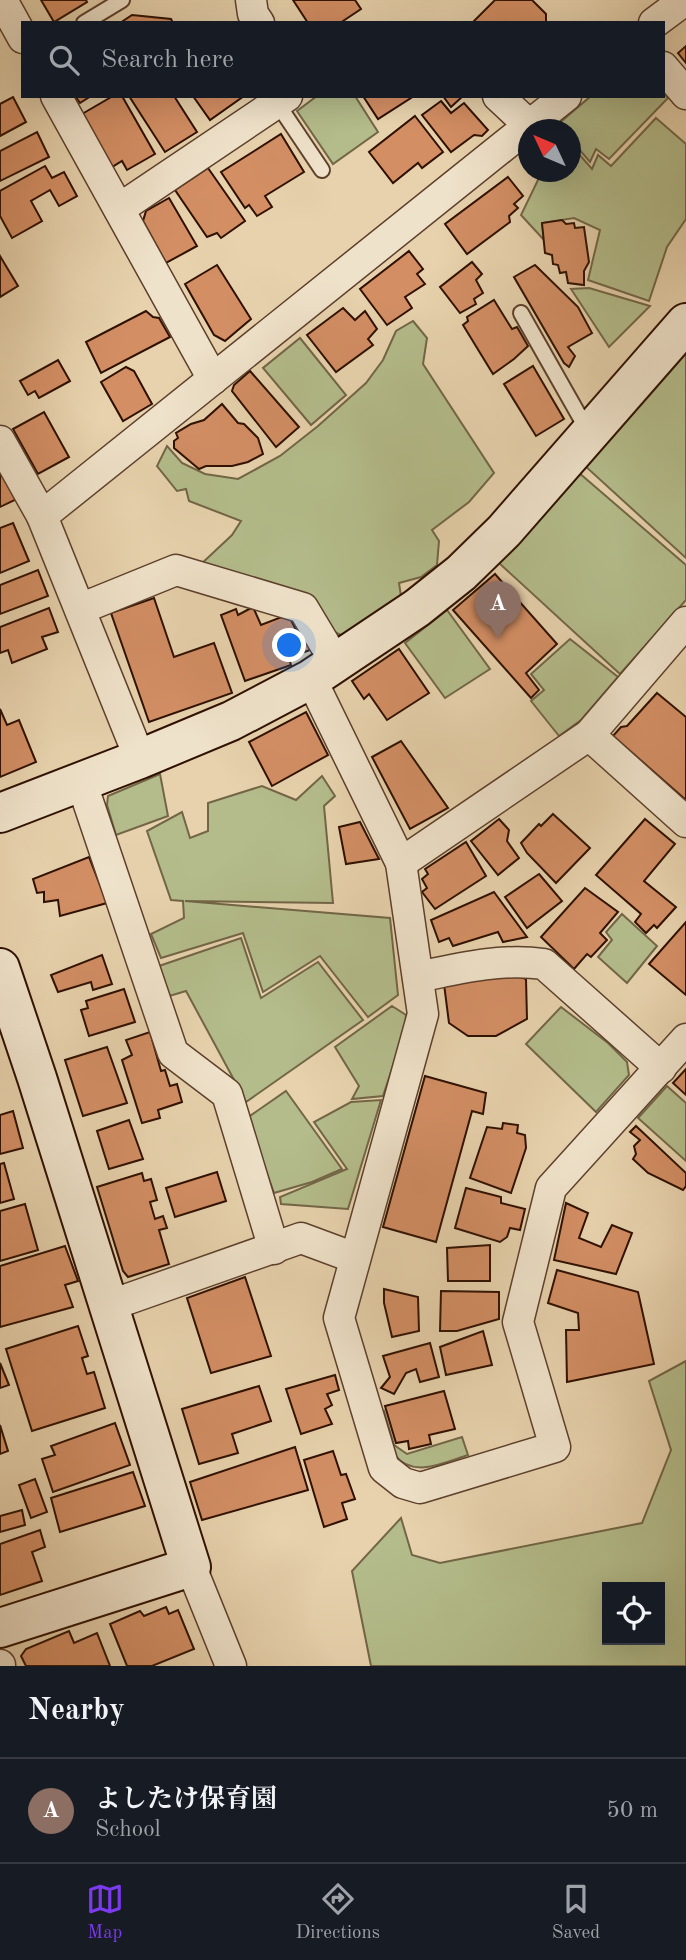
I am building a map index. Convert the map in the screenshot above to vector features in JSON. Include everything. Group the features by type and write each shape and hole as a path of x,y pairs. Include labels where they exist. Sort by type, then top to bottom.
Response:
{"street":[{"path":"2,0 21,34"},
{"path":"251,0 253,14 258,21"},
{"path":"657,21 685,0"},
{"path":"665,69 686,94"},
{"path":"56,98 213,379"},
{"path":"500,98 522,119"},
{"path":"540,119 564,98"},
{"path":"119,209 282,100"},
{"path":"42,516 518,137"},
{"path":"0,813 140,759 231,720 324,671 417,608 461,573 504,531 686,323"},
{"path":"0,441 42,516 140,759"},
{"path":"80,609 176,570 303,608 324,671 401,863 423,1014 339,1318 384,1468 403,1483 420,1488 555,1447 518,1322 551,1188 686,1039"},
{"path":"401,863 589,735 686,622"},
{"path":"589,735 686,822"},
{"path":"81,782 173,1054 227,1094 274,1249"},
{"path":"418,977 467,967 519,961 544,964 661,1068"},
{"path":"0,968 191,1567 231,1666"},
{"path":"108,1306 301,1238 355,1258"},
{"path":"0,1628 191,1567"}],"lane":[{"path":"87,21 122,0"},
{"path":"282,100 322,170"},
{"path":"521,313 589,434"}],"green space":[{"path":"665,94 668,98 609,159 596,149 590,162 581,152 581,119 564,119 589,98 665,98"},
{"path":"314,98 356,98 378,132 333,164 297,111"},
{"path":"656,118 686,144 686,219 667,247 649,301 588,280 600,230 574,218 542,223 544,240 521,215 537,182 581,182 581,156 592,169 598,155 611,166"},
{"path":"589,288 650,306 609,347 571,289"},
{"path":"413,321 427,338 423,364 494,473 469,502 432,530 439,541 437,565 421,577 399,583 401,596 345,637 199,566 232,535 241,521 189,501 186,489 177,491 157,466 167,446 182,463 205,474 238,479 280,456 366,383 383,360 396,331"},
{"path":"300,338 346,395 311,425 263,368"},
{"path":"686,346 686,558 584,465"},
{"path":"578,472 686,565 686,600 620,674 499,563"},
{"path":"447,610 490,669 445,698 405,643"},
{"path":"570,639 618,677 581,720 559,736 531,701 544,690 531,674"},
{"path":"160,774 168,816 116,835 107,805 108,796"},
{"path":"322,776 335,796 324,806 333,903 185,901 390,918 398,995 368,1017 320,956 263,992 243,933 161,958 151,934 184,918 183,901 171,900 147,831 182,812 190,838 208,831 208,803 262,786 296,800"},
{"path":"622,914 657,946 627,983 598,957 612,940 606,932"},
{"path":"241,938 261,998 318,962 363,1020 246,1102 186,991 166,997 159,966"},
{"path":"392,1006 406,1015 405,1030 383,1096 352,1099 359,1086 335,1047"},
{"path":"561,1007 608,1043 627,1062 629,1075 596,1112 526,1044"},
{"path":"667,1086 686,1103 686,1161 638,1118"},
{"path":"286,1091 342,1169 312,1182 274,1193 247,1118"},
{"path":"381,1100 348,1209 281,1204 280,1197 347,1169 314,1122 351,1102"},
{"path":"686,1361 686,1666 371,1666 352,1571 401,1518 412,1555 440,1563 642,1523 671,1450 649,1381"},
{"path":"384,1411 394,1445 407,1454 462,1437 468,1455 430,1467 411,1466 402,1462 391,1446 382,1412"}],"building":[{"path":"41,0 86,0 87,2 53,21"},
{"path":"293,0 355,0 361,9 343,21 307,21"},
{"path":"495,0 532,0 546,14 546,21 474,21"},
{"path":"132,15 172,21 123,21"},
{"path":"686,46 686,63 678,53"},
{"path":"13,97 26,122 0,136 0,104"},
{"path":"110,98 123,98 155,154 127,170 122,161 112,167 82,114"},
{"path":"130,98 175,98 197,132 165,152"},
{"path":"194,98 241,98 210,120"},
{"path":"364,98 411,98 378,119"},
{"path":"444,98 461,98 451,107"},
{"path":"441,101 451,113 464,103 488,130 482,136 474,135 451,152 422,115"},
{"path":"415,116 443,152 422,168 418,163 393,183 369,152"},
{"path":"37,132 49,157 0,181 0,151"},
{"path":"281,134 304,172 265,196 272,207 257,216 249,205 245,208 221,172"},
{"path":"45,166 52,178 64,172 77,196 59,206 50,190 31,201 42,221 12,238 0,216 0,191"},
{"path":"208,168 245,221 221,238 217,233 207,237 175,190"},
{"path":"508,177 523,196 514,204 518,208 509,216 510,222 467,254 445,224"},
{"path":"169,198 197,246 166,263 143,221 146,211"},
{"path":"562,220 566,224 574,223 575,228 584,227 589,262 584,271 584,285 568,283 566,272 560,273 558,265 553,264 552,255 545,253 542,223"},
{"path":"409,251 423,269 417,274 425,284 405,297 412,308 387,325 360,289"},
{"path":"0,256 18,286 0,297"},
{"path":"472,262 482,274 476,280 483,293 474,299 476,304 460,313 440,287"},
{"path":"217,265 251,319 225,341 214,335 185,284"},
{"path":"535,265 578,307 592,333 568,347 575,356 569,367 564,363 514,277"},
{"path":"494,300 512,329 517,327 528,346 493,374 463,325 468,321 467,317"},
{"path":"343,308 355,320 365,311 377,329 368,339 373,345 336,372 307,335"},
{"path":"146,311 159,318 170,337 101,373 86,342"},
{"path":"58,360 70,381 39,398 35,391 28,395 20,381"},
{"path":"533,366 564,419 536,436 504,384"},
{"path":"126,367 134,371 152,404 123,421 101,382"},
{"path":"250,371 299,427 276,447 232,391 234,385"},
{"path":"222,404 238,423 244,424 258,438 263,454 232,466 206,466 199,469 174,448 174,441 178,438 176,433 204,420"},
{"path":"44,412 69,457 38,474 13,429"},
{"path":"8,469 21,497 0,507 0,473"},
{"path":"13,523 29,561 0,573 0,528"},
{"path":"38,570 48,596 0,614 0,585"},
{"path":"495,574 557,644 526,673 539,690 531,698 453,610"},
{"path":"154,598 174,657 214,643 232,693 149,722 111,613"},
{"path":"253,607 261,625 284,616 291,620 297,632 302,630 310,650 289,658 291,665 245,681 221,615 236,609 238,615"},
{"path":"49,608 58,632 42,637 47,649 12,663 8,650 0,653 0,627"},
{"path":"399,649 429,693 387,720 369,694 364,699 352,681"},
{"path":"657,693 686,717 686,800 613,736 621,727 627,726"},
{"path":"0,709 7,725 19,720 36,762 0,777"},
{"path":"306,712 328,755 272,786 249,742"},
{"path":"401,741 448,808 410,829 372,757"},
{"path":"553,814 590,848 556,883 521,843"},
{"path":"499,819 509,830 507,841 519,858 498,875 471,841"},
{"path":"645,819 675,844 644,881 676,907 657,928 654,925 646,933 635,922 641,914 596,875"},
{"path":"360,822 379,859 346,864 339,827"},
{"path":"466,842 486,876 435,909 422,892 427,888 422,879 428,874 425,869"},
{"path":"89,857 107,903 60,916 58,900 44,902 44,892 37,893 33,879"},
{"path":"539,874 562,901 527,928 505,897"},
{"path":"585,888 618,912 600,933 607,940 591,957 587,954 574,969 541,937"},
{"path":"494,892 527,937 503,942 498,932 453,946 449,938 439,942 431,920"},
{"path":"686,922 686,995 649,964"},
{"path":"102,955 112,984 93,990 91,982 58,992 51,975"},
{"path":"515,975 526,979 527,1019 496,1036 468,1036 449,1023 444,984"},
{"path":"124,989 135,1022 89,1036 81,1010 88,1008 86,1001"},
{"path":"150,1032 161,1071 165,1070 170,1086 177,1084 182,1102 158,1110 160,1118 142,1123 122,1060 132,1055 126,1040"},
{"path":"107,1047 127,1103 83,1116 65,1060"},
{"path":"686,1069 686,1095 673,1083"},
{"path":"425,1076 486,1093 483,1114 472,1111 436,1242 383,1227"},
{"path":"13,1111 23,1148 0,1154 0,1115"},
{"path":"129,1120 143,1159 109,1169 97,1131"},
{"path":"503,1123 518,1125 517,1133 525,1135 526,1148 511,1193 470,1178 487,1127 502,1129"},
{"path":"636,1126 686,1173 686,1186 683,1190 648,1173 633,1159 636,1154 634,1146 640,1140 630,1132"},
{"path":"4,1163 14,1199 0,1203 0,1164"},
{"path":"217,1172 226,1201 175,1217 166,1188"},
{"path":"142,1173 144,1181 151,1179 157,1200 150,1202 155,1219 163,1216 167,1228 159,1230 169,1264 128,1277 123,1271 97,1187"},
{"path":"466,1188 501,1197 501,1203 525,1209 520,1230 510,1228 507,1237 500,1242 455,1228"},
{"path":"566,1203 588,1213 579,1238 601,1247 612,1225 632,1233 616,1274 554,1260"},
{"path":"25,1204 38,1250 0,1261 0,1211"},
{"path":"490,1245 490,1281 448,1281 447,1248"},
{"path":"65,1246 78,1281 65,1285 73,1307 0,1327 0,1266"},
{"path":"557,1270 638,1292 654,1364 567,1382 566,1330 579,1330 578,1313 548,1303"},
{"path":"245,1277 271,1356 211,1373 187,1298"},
{"path":"384,1289 418,1297 419,1331 392,1337 384,1303"},
{"path":"441,1291 499,1292 499,1319 457,1331 440,1331"},
{"path":"78,1326 88,1356 82,1358 87,1374 94,1372 105,1408 32,1431 6,1349"},
{"path":"483,1331 492,1365 446,1375 440,1347"},
{"path":"430,1343 439,1377 420,1382 416,1369 406,1373 394,1394 381,1388 390,1377 383,1356"},
{"path":"0,1363 9,1385 0,1388"},
{"path":"335,1375 339,1390 327,1394 332,1405 325,1409 332,1424 301,1434 286,1389"},
{"path":"259,1386 271,1421 232,1434 238,1453 199,1464 182,1409"},
{"path":"444,1391 455,1429 429,1435 431,1444 409,1449 408,1441 396,1443 385,1406"},
{"path":"115,1423 130,1465 53,1492 42,1459 55,1455 51,1446"},
{"path":"0,1425 8,1451 0,1454"},
{"path":"295,1447 308,1490 202,1520 190,1482"},
{"path":"333,1451 341,1475 346,1474 355,1499 342,1503 347,1519 324,1527 304,1460"},
{"path":"133,1472 145,1506 60,1532 51,1498"},
{"path":"35,1479 47,1512 31,1518 19,1485"},
{"path":"22,1510 25,1525 0,1532 0,1516"},
{"path":"40,1530 45,1547 32,1552 42,1581 0,1595 0,1544"},
{"path":"166,1607 169,1614 178,1610 194,1649 152,1666 127,1666 110,1624 140,1611 144,1616"},
{"path":"69,1631 74,1643 97,1633 110,1666 26,1666 21,1656 26,1649"}],"place":[{"name":"よしたけ保育園","path":"498,639"}]}
